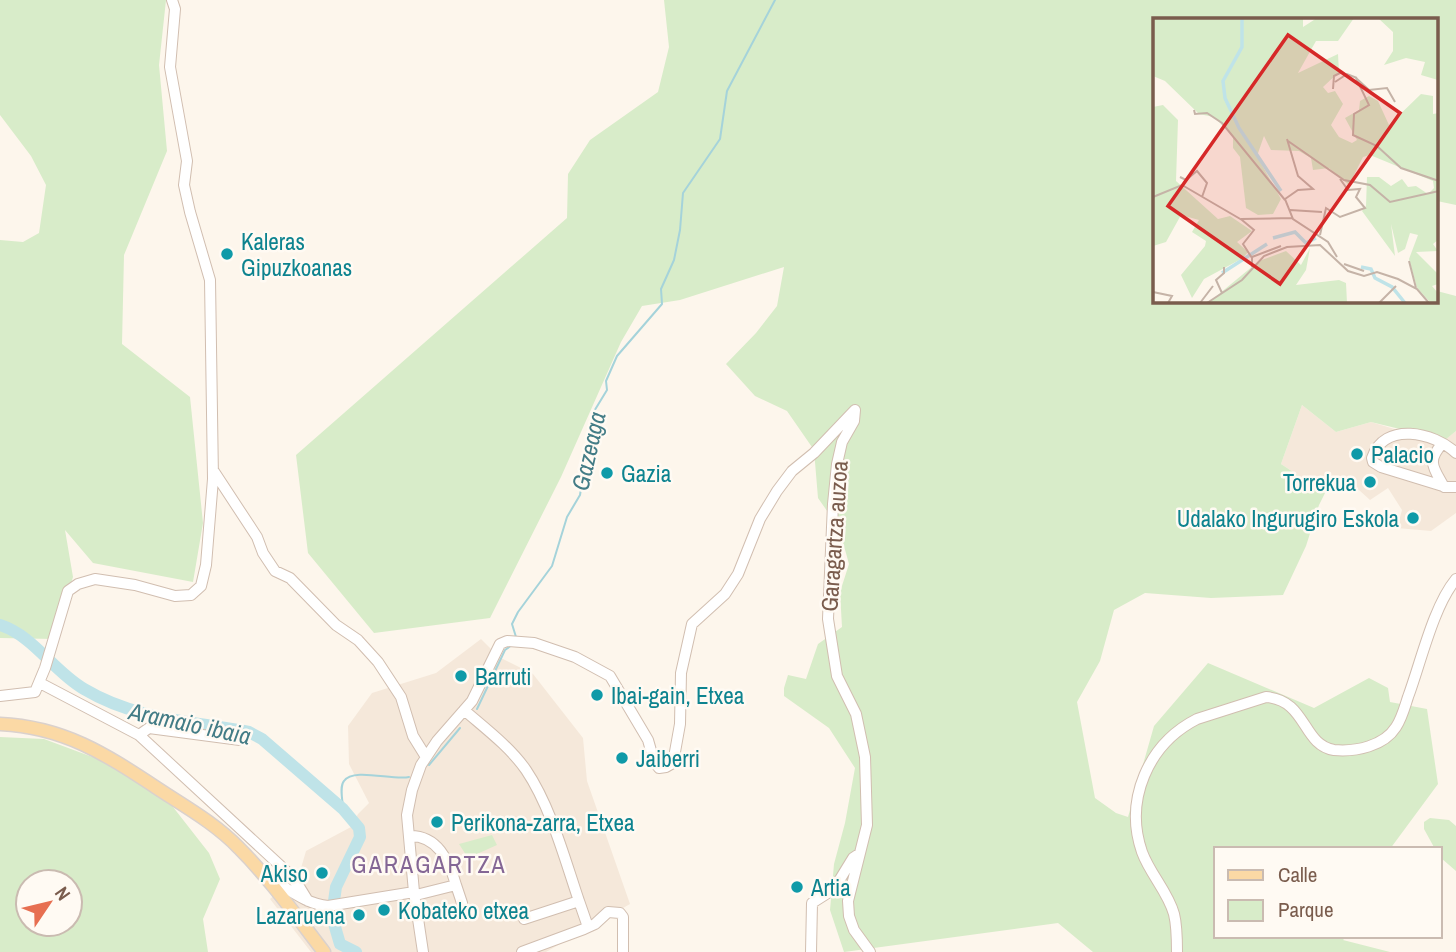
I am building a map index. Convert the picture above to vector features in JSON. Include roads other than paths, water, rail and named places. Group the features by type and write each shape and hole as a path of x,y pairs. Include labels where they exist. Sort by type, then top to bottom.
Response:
{"main road":[{"path":"0,724 45,729 105,754 222,833 262,874 324,952"}],"street":[{"path":"0,696 34,692 40,683 68,591 78,584 95,579 104,580 176,596 191,595 201,586 206,565 212,469 210,280 184,185 187,160 170,67 175,9 172,0"},
{"name":"Garagartza auzoa","path":"423,952 407,815 412,790 426,757 472,701 500,644 506,641 534,643 575,657 610,676 648,740 659,768 673,763 679,740 681,673 692,624 725,594 738,574 776,491 792,471 814,453 855,410 854,421 839,450 835,479 828,619 837,676 856,714 863,746 867,818 859,854"},
{"path":"1456,453 1421,434 1402,433 1382,443 1371,458 1381,467 1444,486 1456,487"},
{"path":"1442,444 1432,460 1444,486"},
{"path":"212,469 257,537 263,553 275,571 290,578 336,625 358,640 378,662 401,697 413,736 426,757"},
{"path":"1177,952 1174,915 1141,849 1135,816 1137,794 1144,775 1159,750 1186,725 1197,719 1266,697 1278,698 1290,704 1323,746 1334,750 1378,743 1397,726 1443,597 1456,579"},
{"path":"40,683 139,735 286,871 308,901"},
{"path":"464,710 509,750 526,770 545,807 588,927"},
{"path":"139,735 149,728 240,740"},
{"path":"409,835 422,835 436,846 450,866 463,903"},
{"path":"811,952 812,904 834,888 853,858 859,854"},
{"path":"859,854 850,884 849,916 860,941 870,952"},
{"path":"262,874 308,901 333,905 415,894 456,885"},
{"path":"524,919 579,901"},
{"path":"522,952 588,927 608,912 620,913 623,917 623,952"}],"waterway":[{"name":"Gazeaga","path":"516,637 512,624 552,566 567,517 580,495 593,413 607,390 606,381 617,356 662,304 661,289 674,260 680,230 683,193 720,139 727,91 775,0"},
{"name":"Aramaio ibaia","path":"0,625 23,637 73,682 104,699 164,718 249,732 262,739 343,809 359,828 360,837 336,887 333,920 340,944 356,952"},
{"name":"Gazeaga","path":"477,709 505,650 512,645"},
{"name":"Gazeaga","path":"429,765 460,728"},
{"name":"Gazeaga","path":"343,809 342,787 349,777 409,777"}],"place":[{"name":"Kaleras Gipuzkoanas","path":"227,254"},
{"name":"Palacio","path":"1357,454"},
{"name":"Gazia","path":"607,473"},
{"name":"Torrekua","path":"1370,482"},
{"name":"Udalako Ingurugiro Eskola","path":"1413,518"},
{"name":"Barruti","path":"461,676"},
{"name":"Ibai-gain, Etxea","path":"597,695"},
{"name":"Jaiberri","path":"622,758"},
{"name":"Perikona-zarra, Etxea","path":"437,822"},
{"name":"Akiso","path":"322,873"},
{"name":"Artia","path":"797,887"},
{"name":"Kobateko etxea","path":"384,910"},
{"name":"Lazaruena","path":"359,915"}],"district":[{"name":"GARAGARTZA","path":"429,864"}]}
